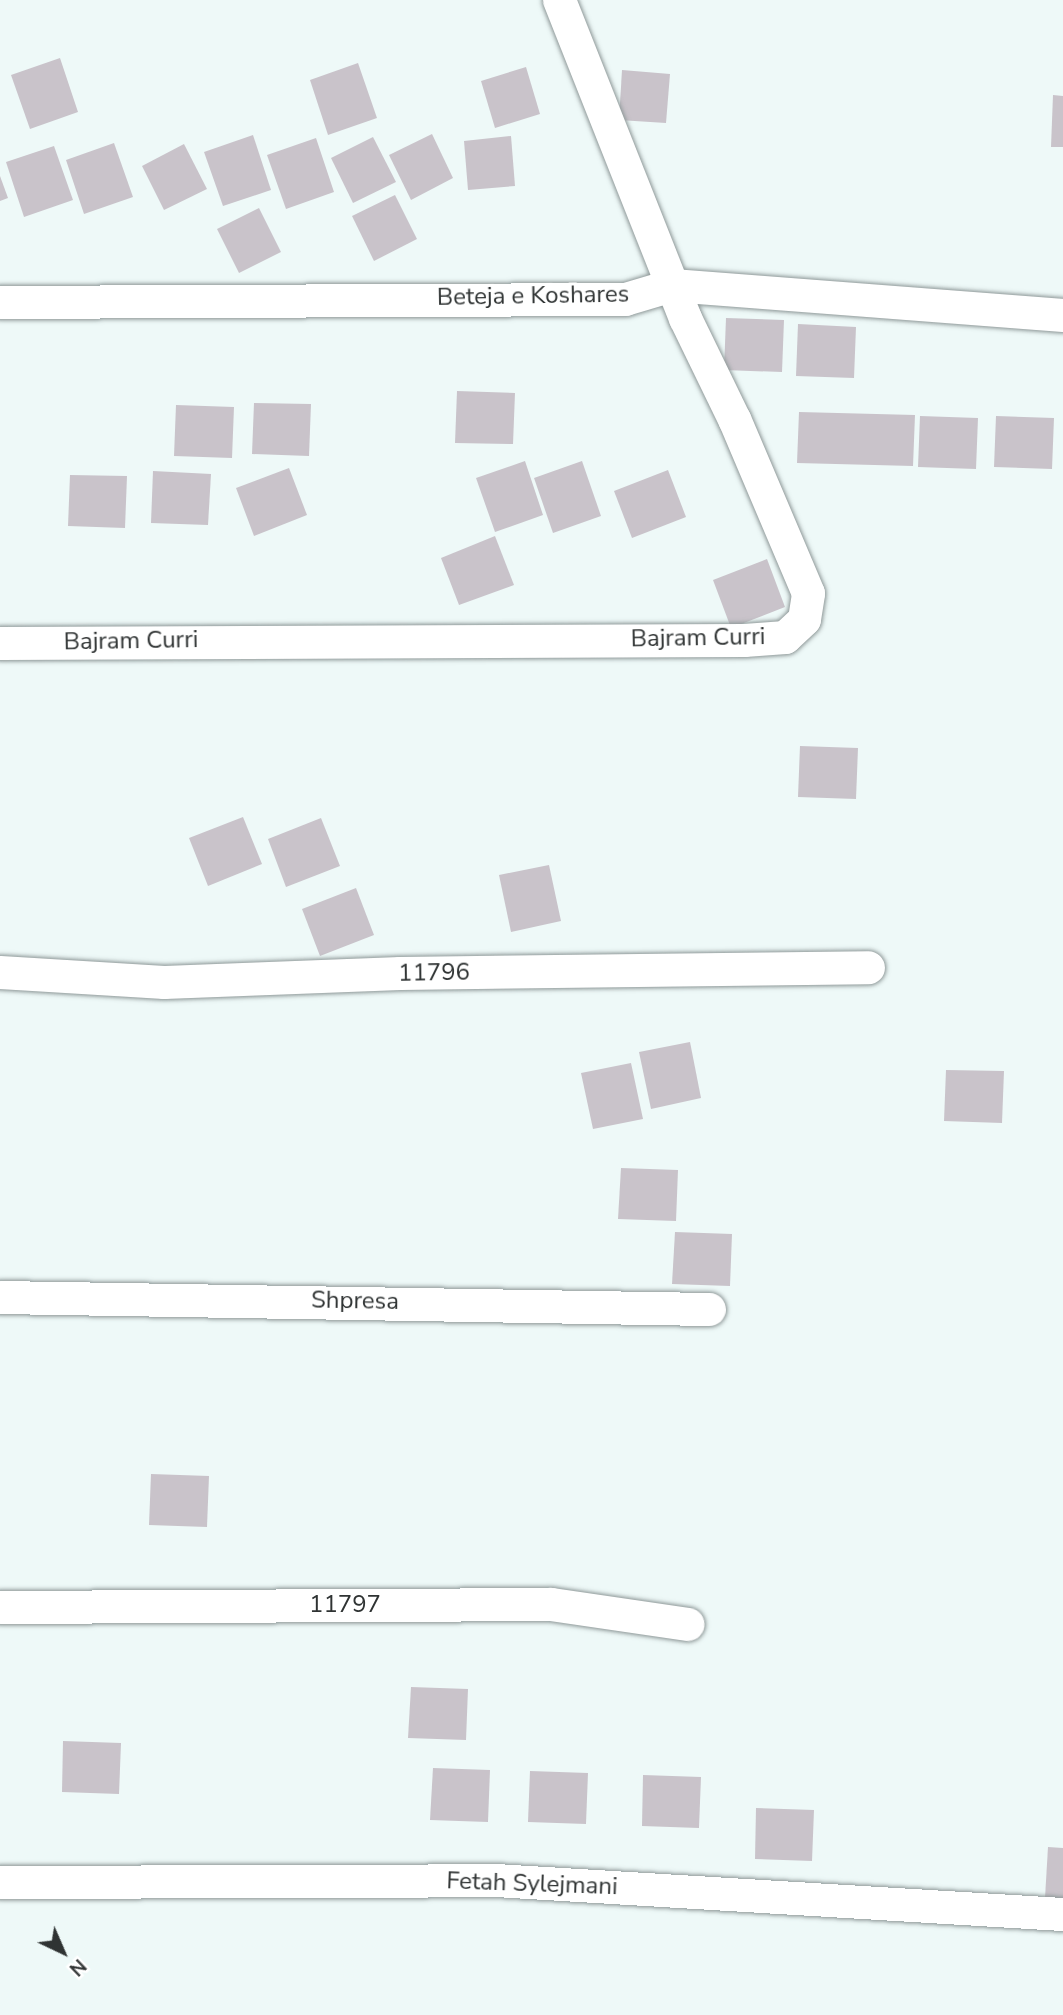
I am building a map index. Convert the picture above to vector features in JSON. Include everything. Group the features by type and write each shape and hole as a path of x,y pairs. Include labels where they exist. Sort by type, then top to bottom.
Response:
{"street":[{"name":"Bajram Curri","path":"0,643 744,640 785,636 804,619 808,593 672,285 559,0"},
{"name":"Beteja e Koshares","path":"0,302 625,299 672,285 1063,315"},
{"name":"11796","path":"0,972 164,982 400,973 868,967"},
{"name":"Shpresa","path":"0,1297 709,1309"},
{"name":"11797","path":"0,1607 551,1604 688,1624"},
{"name":"Fetah Sylejmani","path":"0,1882 495,1880 1063,1914"}],"building":[{"path":"60,58 78,112 30,129 11,75"},
{"path":"358,63 377,118 328,135 310,80"},
{"path":"526,67 540,114 495,128 481,81"},
{"path":"622,70 670,74 666,123 619,120"},
{"path":"1053,95 1063,96 1063,147 1051,147"},
{"path":"432,134 453,178 411,200 389,155"},
{"path":"253,135 271,190 223,206 204,152"},
{"path":"511,136 515,186 468,190 464,141"},
{"path":"373,137 396,182 353,203 331,158"},
{"path":"316,138 334,192 286,209 267,155"},
{"path":"114,143 133,197 84,214 66,160"},
{"path":"184,144 207,189 164,210 142,166"},
{"path":"54,146 73,200 24,217 6,162"},
{"path":"0,176 8,198 0,201"},
{"path":"395,195 417,239 374,261 352,216"},
{"path":"259,208 281,252 239,273 217,229"},
{"path":"726,318 784,320 782,372 724,370"},
{"path":"798,324 856,327 854,378 796,376"},
{"path":"457,391 515,393 513,444 455,443"},
{"path":"254,403 311,404 309,456 252,454"},
{"path":"176,405 234,407 232,458 174,456"},
{"path":"799,412 915,415 913,466 797,463"},
{"path":"920,416 978,418 976,469 918,467"},
{"path":"996,416 1054,418 1052,469 994,467"},
{"path":"525,461 543,515 495,532 476,478"},
{"path":"582,461 601,516 553,533 534,478"},
{"path":"289,468 307,515 254,536 236,488"},
{"path":"668,470 686,517 632,538 614,491"},
{"path":"153,471 211,474 208,525 151,523"},
{"path":"70,475 127,476 125,528 68,526"},
{"path":"495,536 514,585 459,605 441,558"},
{"path":"767,559 785,607 731,628 713,580"},
{"path":"800,746 858,748 856,799 798,797"},
{"path":"243,817 262,864 208,886 189,838"},
{"path":"321,818 340,866 286,887 268,839"},
{"path":"549,865 561,921 511,932 499,875"},
{"path":"356,888 374,935 320,956 302,909"},
{"path":"690,1042 701,1098 651,1109 639,1052"},
{"path":"631,1063 643,1119 593,1129 581,1073"},
{"path":"946,1070 1004,1071 1002,1123 944,1121"},
{"path":"621,1168 678,1170 676,1221 618,1219"},
{"path":"675,1232 732,1234 730,1286 672,1284"},
{"path":"151,1474 209,1476 207,1527 149,1525"},
{"path":"411,1687 468,1689 466,1740 408,1738"},
{"path":"63,1741 121,1743 119,1794 62,1792"},
{"path":"433,1768 490,1770 488,1822 430,1820"},
{"path":"530,1771 588,1773 586,1824 528,1822"},
{"path":"643,1775 701,1777 699,1828 642,1826"},
{"path":"756,1808 814,1810 812,1861 755,1859"},
{"path":"1048,1847 1063,1848 1063,1899 1045,1898"}]}
